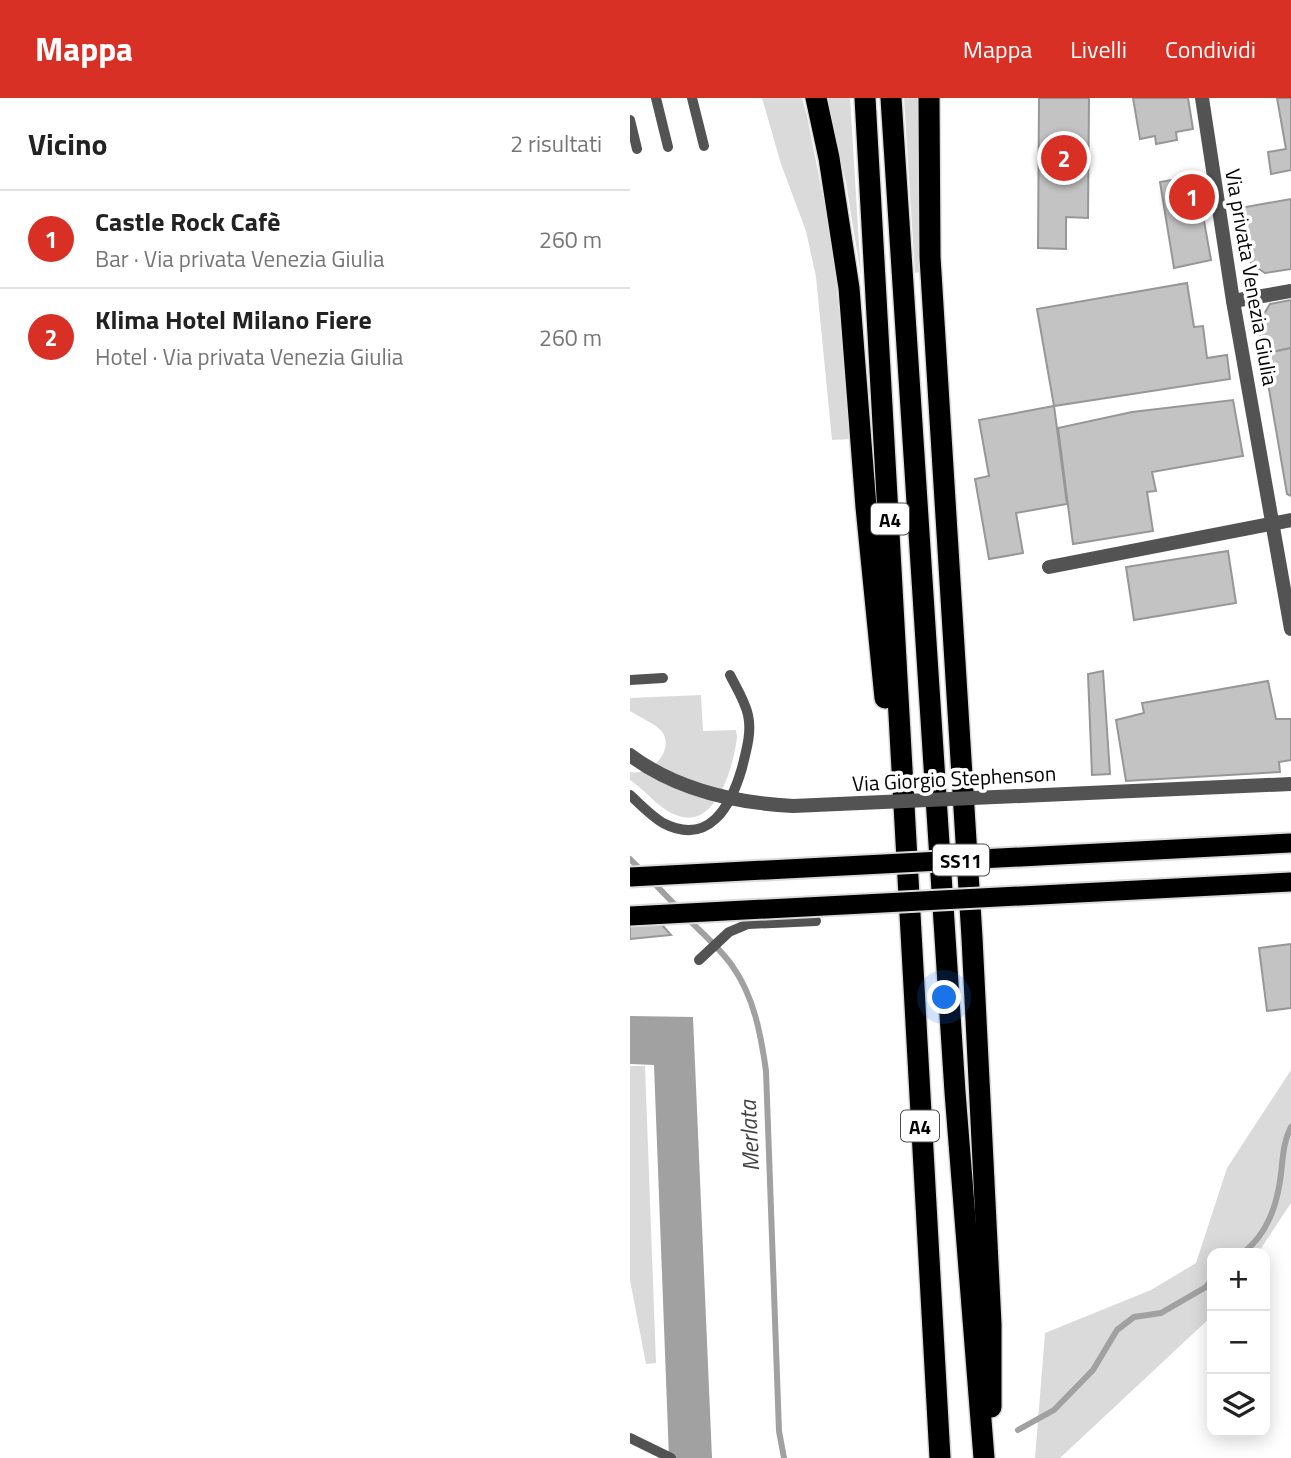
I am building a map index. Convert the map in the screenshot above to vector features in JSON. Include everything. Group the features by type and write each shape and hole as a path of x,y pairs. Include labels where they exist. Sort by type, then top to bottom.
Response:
{"highway":[{"path":"816,98 829,158 849,288 866,508 910,941"},
{"name":"A4","path":"865,98 890,510 910,941 940,1458"},
{"name":"A4","path":"891,98 954,1078 984,1458"},
{"path":"929,98 930,257 971,924 991,1324 991,1458"},
{"name":"SS11","path":"630,877 1291,843"},
{"name":"SS11","path":"630,915 1291,882"}],"street":[{"name":"Via privata Venezia Giulia","path":"1202,98 1233,301 1291,629"},
{"path":"1233,301 1291,291"},
{"path":"1049,567 1291,520"},
{"name":"Via Giorgio Stephenson","path":"630,755 677,782 712,795 755,804 793,806 1291,784"}],"lane":[{"path":"656,98 668,148"},
{"path":"692,98 704,146"},
{"path":"630,120 637,149"},
{"path":"630,795 662,822 688,830 704,828 718,819 727,808 736,788 749,741 748,715 730,675"},
{"path":"630,680 663,678"},
{"path":"699,960 729,932 748,924 816,921"},
{"path":"630,1438 670,1457"}],"shaded area":[{"path":"762,98 802,98 807,116 833,247 851,439 832,440 816,277 806,231 781,164"},
{"path":"827,98 850,98 861,276 846,183"},
{"path":"904,98 918,98 920,272 915,273"},
{"path":"701,695 703,731 736,730 735,749 721,792 713,804 704,813 692,817 679,816 665,809 630,780 630,772 645,770 658,762 666,741 657,727 630,711 630,698"},
{"path":"630,1016 693,1017 712,1458 669,1458 654,1065 630,1064"},
{"path":"630,1066 645,1066 656,1363 646,1364 630,1280"},
{"path":"1291,1070 1291,1203 1261,1248 1207,1248 1207,1321 1060,1458 1035,1458 1045,1333 1151,1290 1196,1263 1227,1168"}],"building":[{"path":"1039,98 1089,98 1088,218 1066,217 1066,249 1038,248"},
{"path":"1133,98 1188,98 1193,129 1176,132 1177,140 1156,144 1155,136 1140,139"},
{"path":"1277,98 1291,98 1291,170 1271,174 1268,152 1286,149"},
{"path":"1196,176 1211,260 1174,268 1160,182"},
{"path":"1291,199 1291,269 1265,273 1251,264 1240,208"},
{"path":"1187,283 1194,327 1203,326 1207,358 1227,355 1230,379 1054,406 1037,309"},
{"path":"1291,300 1291,348 1263,354 1258,324 1270,304"},
{"path":"1291,348 1291,496 1287,494 1263,354"},
{"path":"1233,400 1243,456 1152,472 1156,491 1147,492 1153,531 1073,544 1058,428 1132,412"},
{"path":"1054,406 1067,504 1016,513 1023,553 989,559 975,479 989,476 979,420"},
{"path":"1228,551 1236,603 1134,620 1126,567"},
{"path":"1103,671 1110,774 1092,775 1088,674"},
{"path":"1268,681 1276,719 1291,719 1291,760 1279,762 1280,772 1126,781 1116,720 1144,713 1142,703"},
{"path":"655,917 671,935 630,939 630,918"},
{"path":"1291,944 1291,1008 1267,1011 1259,948"}],"waterway":[{"name":"Merlata","path":"630,859 643,872"},
{"name":"Merlata","path":"651,880 680,910"},
{"name":"Merlata","path":"687,918 733,967 751,1004 762,1044 766,1071 779,1431 784,1458"},
{"name":"Merlata","path":"1249,1248 1258,1238 1272,1211 1278,1191 1284,1147 1291,1127"},
{"name":"Merlata","path":"1018,1430 1054,1410 1093,1370 1117,1330 1134,1317 1161,1313 1207,1286"}],"place":[{"name":"Klima Hotel Milano Fiere","path":"1064,158"},
{"name":"Castle Rock Cafè","path":"1192,197"}]}
